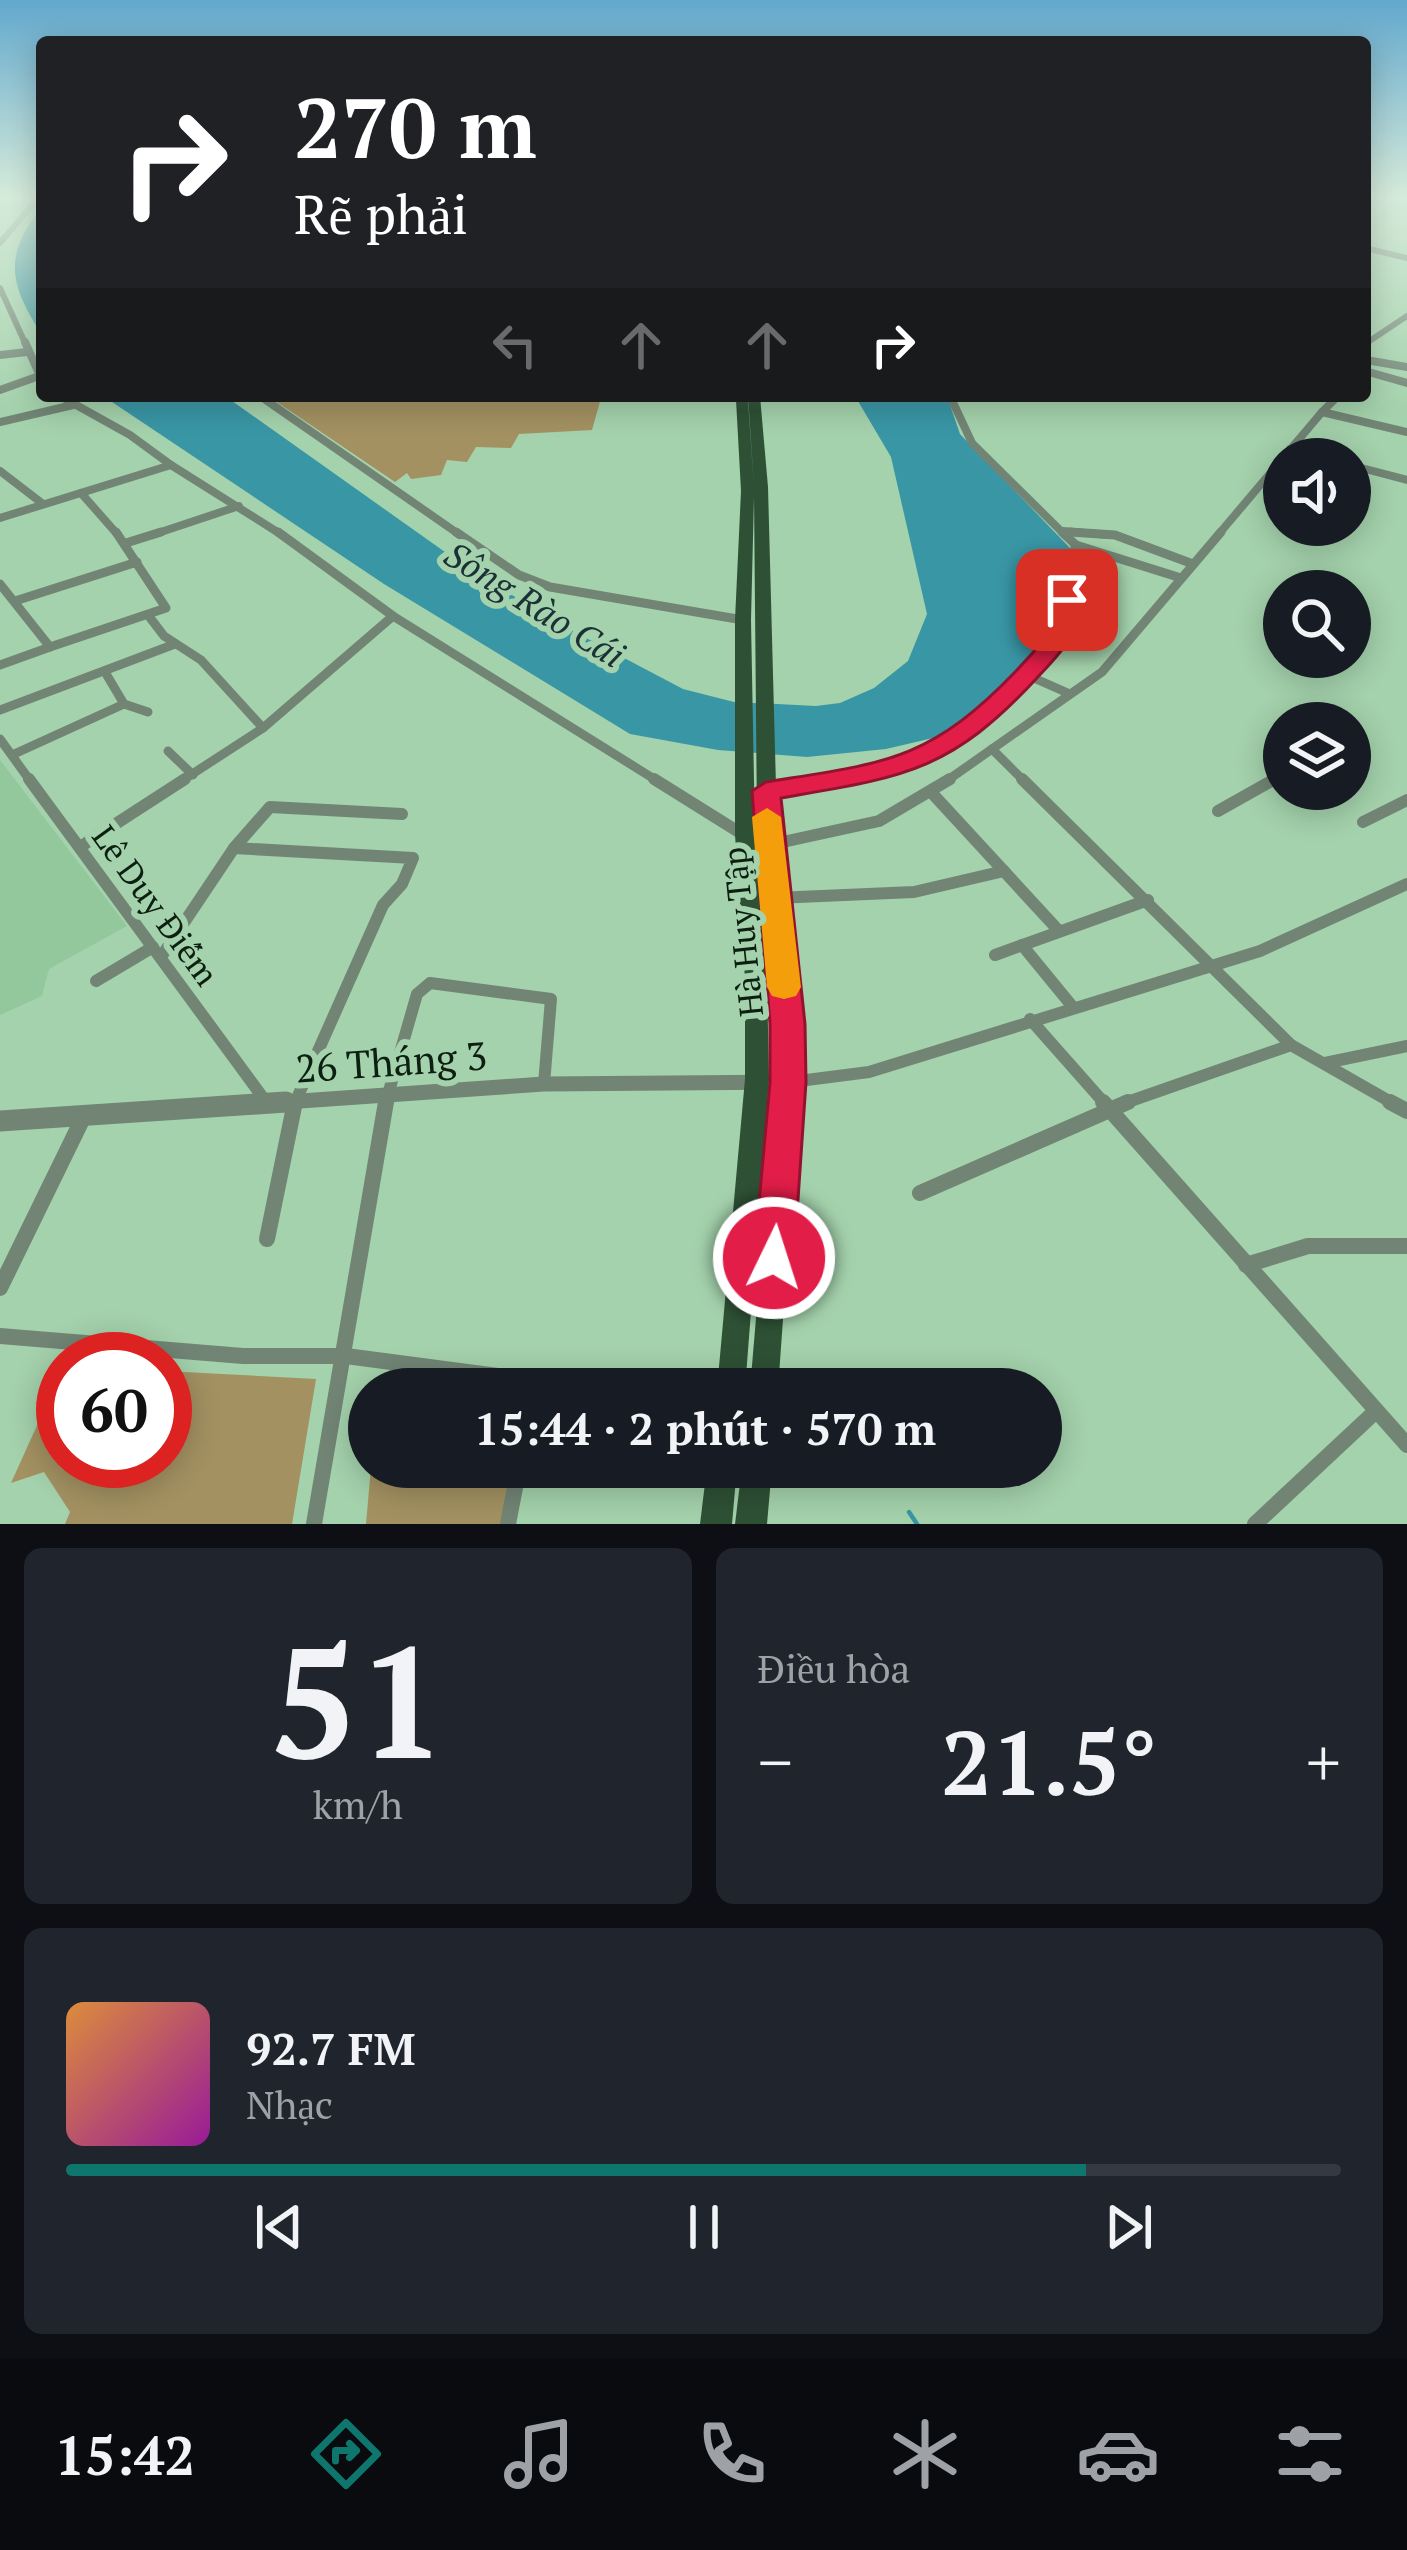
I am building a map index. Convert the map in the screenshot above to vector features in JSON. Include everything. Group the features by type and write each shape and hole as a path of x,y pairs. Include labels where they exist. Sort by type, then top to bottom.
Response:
{"main road":[{"name":"Hà Huy Tập","path":"741,402 748,491 743,620 753,688"},
{"name":"Hà Huy Tập","path":"754,402 761,487 753,688 756,779 770,845 788,1024 788,1082 766,1368"},
{"name":"Hà Huy Tập","path":"733,1368 757,1079 756,979 745,835 756,779"},
{"path":"716,1524 720,1488"},
{"path":"752,1524 755,1488"}],"street":[{"path":"0,288 36,369"},
{"path":"1371,344 1405,319"},
{"path":"0,355 27,352"},
{"path":"1372,362 1407,368"},
{"path":"1371,372 1407,383"},
{"path":"0,390 36,379"},
{"path":"71,402 239,506 393,616 745,835"},
{"path":"269,402 519,575 550,587 743,620"},
{"path":"953,402 972,443 1076,545 1181,578"},
{"path":"1300,438 1332,402"},
{"path":"0,422 75,404"},
{"path":"1322,412 1407,432"},
{"path":"0,518 171,465"},
{"path":"0,471 43,504"},
{"path":"1371,471 1407,480"},
{"path":"770,845 860,827 931,792 1102,672 1263,481"},
{"path":"0,665 166,608 126,543 81,493"},
{"path":"126,543 239,506"},
{"path":"1063,530 1115,535 1193,564"},
{"path":"756,779 838,781 921,760 992,711 1065,628 1065,579 1076,545"},
{"path":"15,601 137,562"},
{"path":"0,584 50,647"},
{"path":"148,615 175,644 201,660 263,728"},
{"path":"80,847 263,728 393,616"},
{"path":"0,710 175,644"},
{"path":"105,672 124,704 148,712"},
{"path":"1027,675 1070,694"},
{"path":"11,755 124,704"},
{"name":"Lê Duy Điếm","path":"0,740 267,1103"},
{"path":"992,749 1292,1045 1407,1111"},
{"path":"168,751 193,776"},
{"path":"1218,811 1263,786"},
{"path":"931,792 1059,931"},
{"path":"1364,822 1407,800"},
{"path":"96,981 157,952 270,807 402,814"},
{"path":"235,848 413,858 402,884 383,905 295,1101 267,1239"},
{"path":"775,898 914,892 1004,871"},
{"path":"788,1082 869,1072 1260,951 1407,884"},
{"path":"995,955 1148,900"},
{"path":"1022,945 1072,1006"},
{"path":"314,1524 387,1095 413,999 430,982 550,999 544,1084"},
{"path":"1030,1019 1407,1445"},
{"path":"920,1193 1106,1109 1292,1045"},
{"path":"1325,1063 1407,1046"},
{"name":"26 Tháng 3","path":"0,1121 544,1084 788,1082"},
{"path":"0,1288 83,1118"},
{"path":"1246,1265 1308,1246 1407,1246"},
{"path":"0,1336 243,1356 346,1356 424,1368"},
{"path":"1255,1524 1376,1411"},
{"path":"508,1524 515,1488"}],"shaded area":[{"path":"277,402 600,402 592,430 519,434 511,448 476,447 467,462 447,460 441,475 411,479 407,473 395,482"},
{"path":"0,760 127,926 49,969 42,996 0,1015"},
{"path":"192,1372 316,1379 292,1524 65,1524 70,1512 54,1488 192,1488"},
{"path":"36,1428 36,1475 11,1483"},
{"path":"369,1488 512,1488 505,1524 366,1524"}],"water":[{"path":"36,269 36,324 23,301 15,271"},
{"path":"112,402 233,402 476,574 683,689 734,702 840,703 874,688 908,661 927,614 891,457 859,402 949,402 960,434 1071,549 1061,624 1019,679 950,734 886,749 807,757 718,750 630,734 384,584"}],"waterway":[{"path":"909,1512 917,1524"}],"slow traffic":[{"path":"767,817 784,987"}],"route":[{"path":"774,1258 788,1024 766,791 860,776 921,760 944,747 992,711 1059,639 1068,619 1067,600"}],"water label":[{"name":"Sông Rào Cái","path":"535,604"}]}
